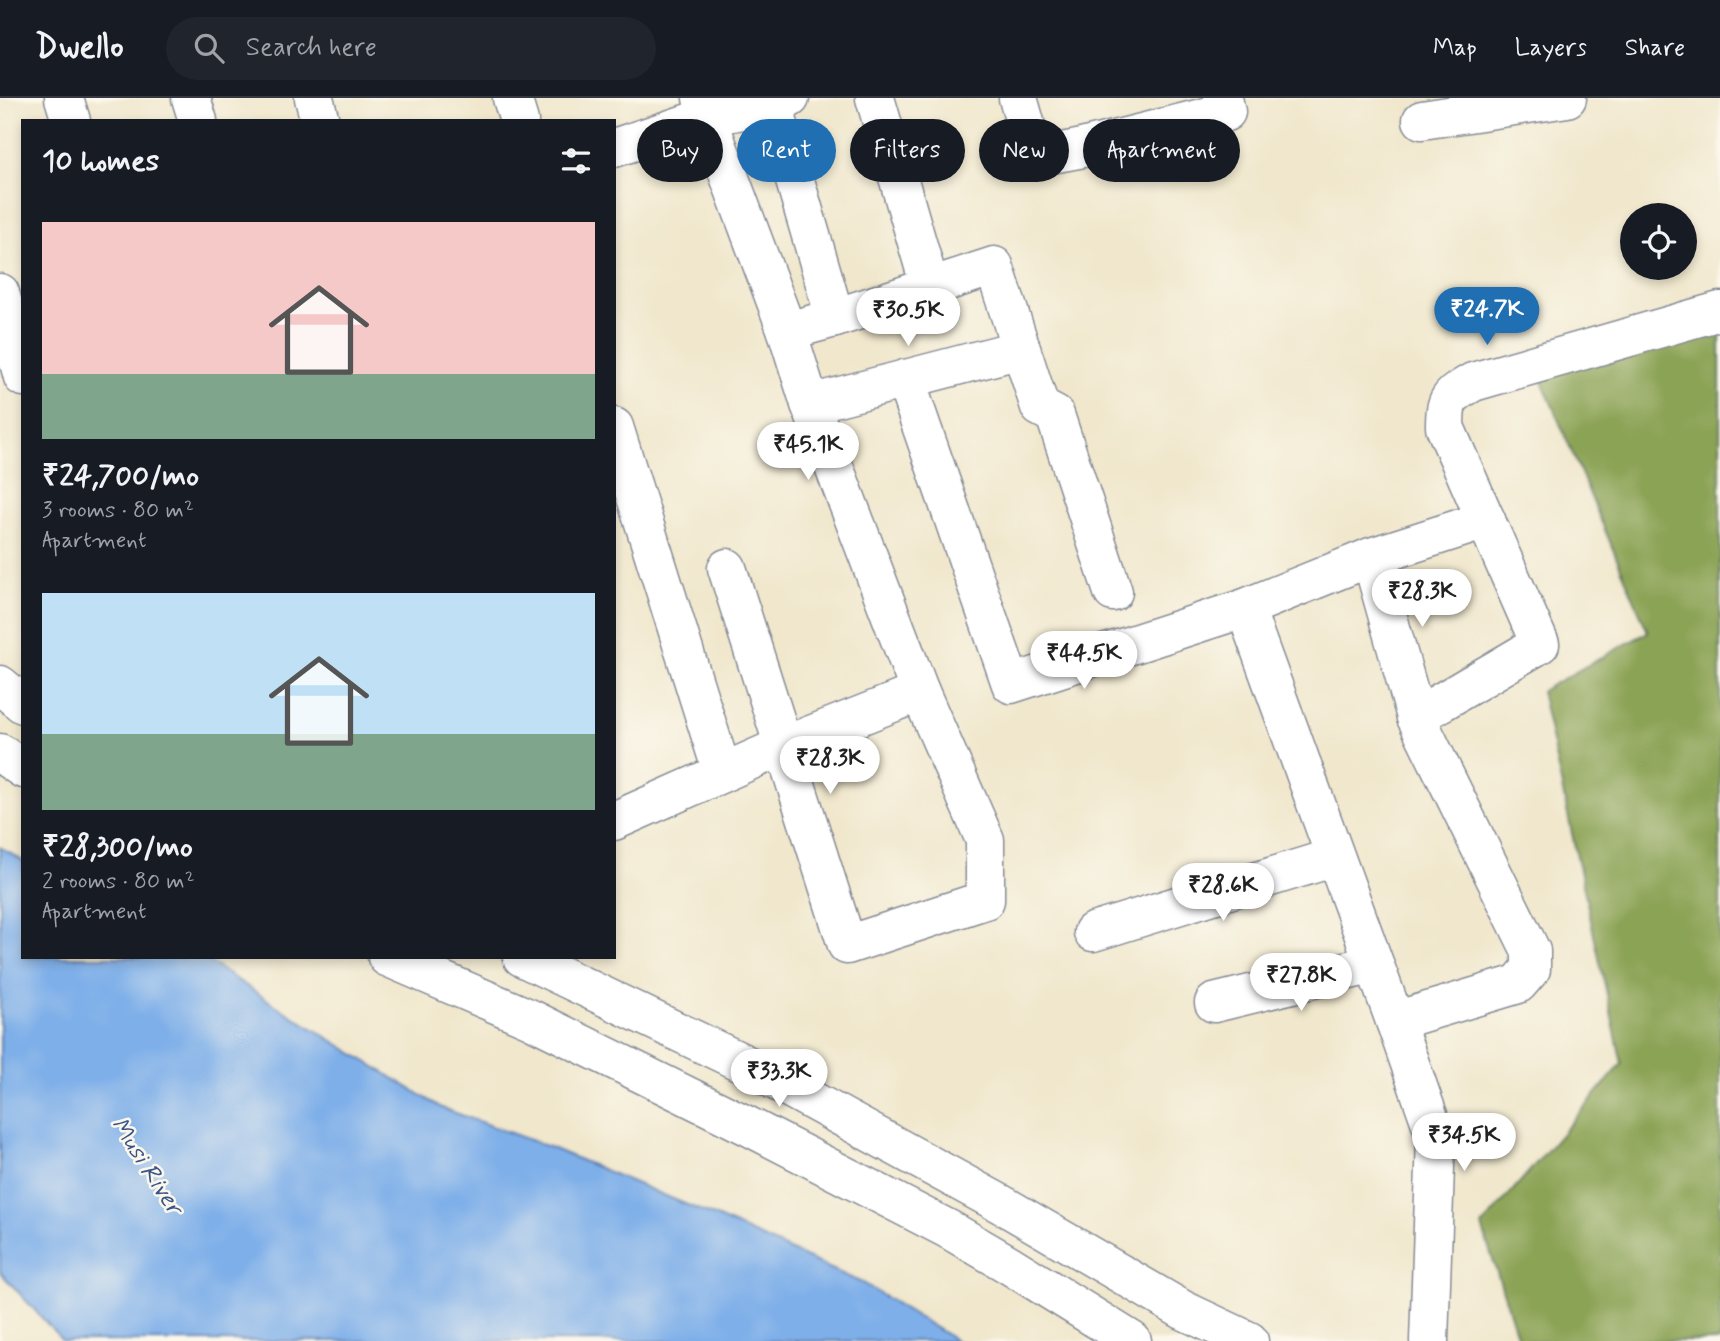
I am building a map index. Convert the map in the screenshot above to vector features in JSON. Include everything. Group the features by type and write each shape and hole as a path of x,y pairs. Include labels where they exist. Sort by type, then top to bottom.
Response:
{"street":[{"path":"64,98 70,119"},
{"path":"191,98 197,119"},
{"path":"314,98 319,119"},
{"path":"512,98 518,119"},
{"path":"874,98 930,287"},
{"path":"1018,98 1035,157 1226,112 1223,98"},
{"path":"1422,120 1553,99"},
{"path":"616,147 705,107 778,100 835,318"},
{"path":"705,107 787,331 810,404 920,692 985,840 985,900 847,945 727,568"},
{"path":"787,331 994,266 1040,407 1055,415 1113,592"},
{"path":"0,293 21,369"},
{"path":"1416,717 1540,644 1445,427 1445,407 1454,393 1474,382 1720,311"},
{"path":"810,404 1021,349"},
{"path":"905,379 1011,684 1245,608 1371,557 1486,520"},
{"path":"616,433 722,772"},
{"path":"1371,557 1416,717 1531,951 1531,969 1518,984 1395,1021"},
{"path":"1245,608 1436,1138 1429,1341"},
{"path":"0,685 21,702"},
{"path":"616,820 783,746 920,692"},
{"path":"0,753 21,768"},
{"path":"1093,932 1335,857"},
{"path":"392,959 531,1019 948,1229 1132,1341"},
{"path":"526,959 747,1065 1001,1204 1183,1310 1249,1341"},
{"path":"1214,1003 1374,964"},
{"path":"642,1074 661,1024"}],"green space":[{"path":"1720,315 1720,1341 1519,1341 1482,1226 1622,1064 1541,691 1648,632 1534,362"}],"water":[{"name":"Musi River","path":"0,847 21,860 21,959 205,959 442,1108 549,1147 716,1217 862,1283 957,1341 63,1341 0,1272"}]}
